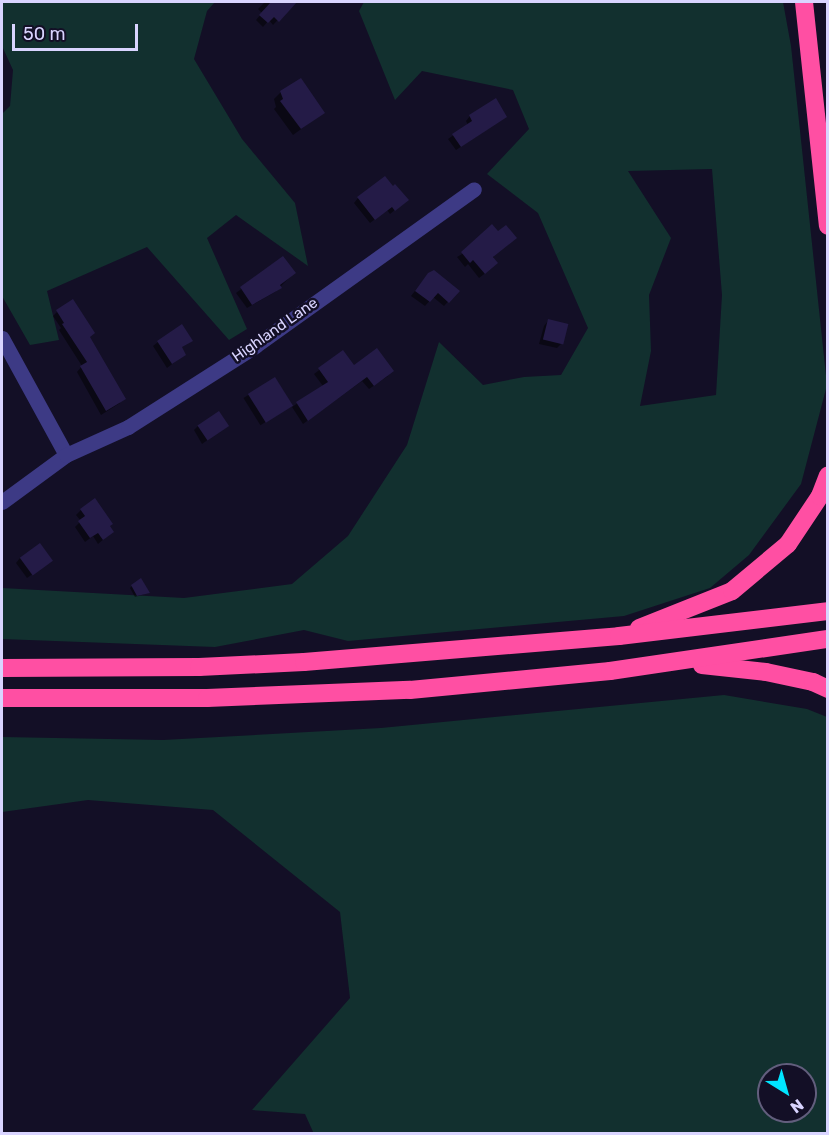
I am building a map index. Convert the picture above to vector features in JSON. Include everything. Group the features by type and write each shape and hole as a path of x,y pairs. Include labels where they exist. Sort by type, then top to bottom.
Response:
{"highway":[{"path":"804,2 828,226"},
{"path":"619,636 732,591 788,544 820,496 828,475"},
{"path":"2,668 145,668 292,663 619,636 828,611"},
{"path":"2,698 174,699 351,693 551,678 679,662 828,639"},
{"path":"679,662 766,672 813,682 828,689"}],"street":[{"name":"Highland Lane","path":"2,502 66,455 108,437 155,412 279,330 474,189"},
{"path":"2,338 66,455"}],"green space":[{"path":"2,2 215,2 207,11 194,59 242,139 295,203 308,266 236,215 207,238 247,329 229,340 147,247 47,291 59,340 30,345 2,296 2,114 10,106 13,70 2,46"},
{"path":"364,2 783,2 791,46 827,385 801,484 749,555 710,588 624,616 348,641 304,630 215,647 2,639 2,588 184,598 292,584 348,536 407,445 439,342 483,385 524,377 561,375 588,328 538,213 487,174 529,129 513,90 422,71 395,100 359,11","holes":["712,169 722,295 716,395 640,406 651,351 649,295 671,238 628,171"]},
{"path":"724,695 807,709 827,717 827,1133 314,1134 305,1114 252,1110 350,998 340,912 213,810 88,800 2,812 2,737 163,740 381,728"}],"building":[{"path":"271,2 297,2 279,22 274,17 268,23 259,15"},
{"path":"301,78 325,113 301,129 280,101 283,99 280,91"},
{"path":"496,98 507,117 461,147 452,134 472,121 469,115"},
{"path":"385,176 409,200 395,211 392,207 375,220 357,197"},
{"path":"492,224 498,231 506,225 517,238 493,257 498,263 485,274 473,260 470,263 461,252"},
{"path":"283,256 296,273 280,285 282,288 252,305 240,287"},
{"path":"434,270 460,291 449,303 438,293 430,302 415,291 428,273"},
{"path":"73,299 95,333 90,337 126,399 106,411 80,366 87,362 62,324 64,323 56,310"},
{"path":"548,319 568,324 563,344 543,339"},
{"path":"182,324 193,341 182,347 186,355 172,364 157,341"},
{"path":"377,348 394,371 374,386 367,377 308,421 296,402 328,382 318,368 343,350 354,365"},
{"path":"275,377 293,406 266,423 248,394"},
{"path":"219,411 229,426 208,440 197,426"},
{"path":"95,498 113,524 110,526 114,532 103,540 98,533 90,538 78,521 85,516 80,509"},
{"path":"40,543 53,561 33,575 20,558"},
{"path":"141,578 150,593 137,596 131,585"}]}
